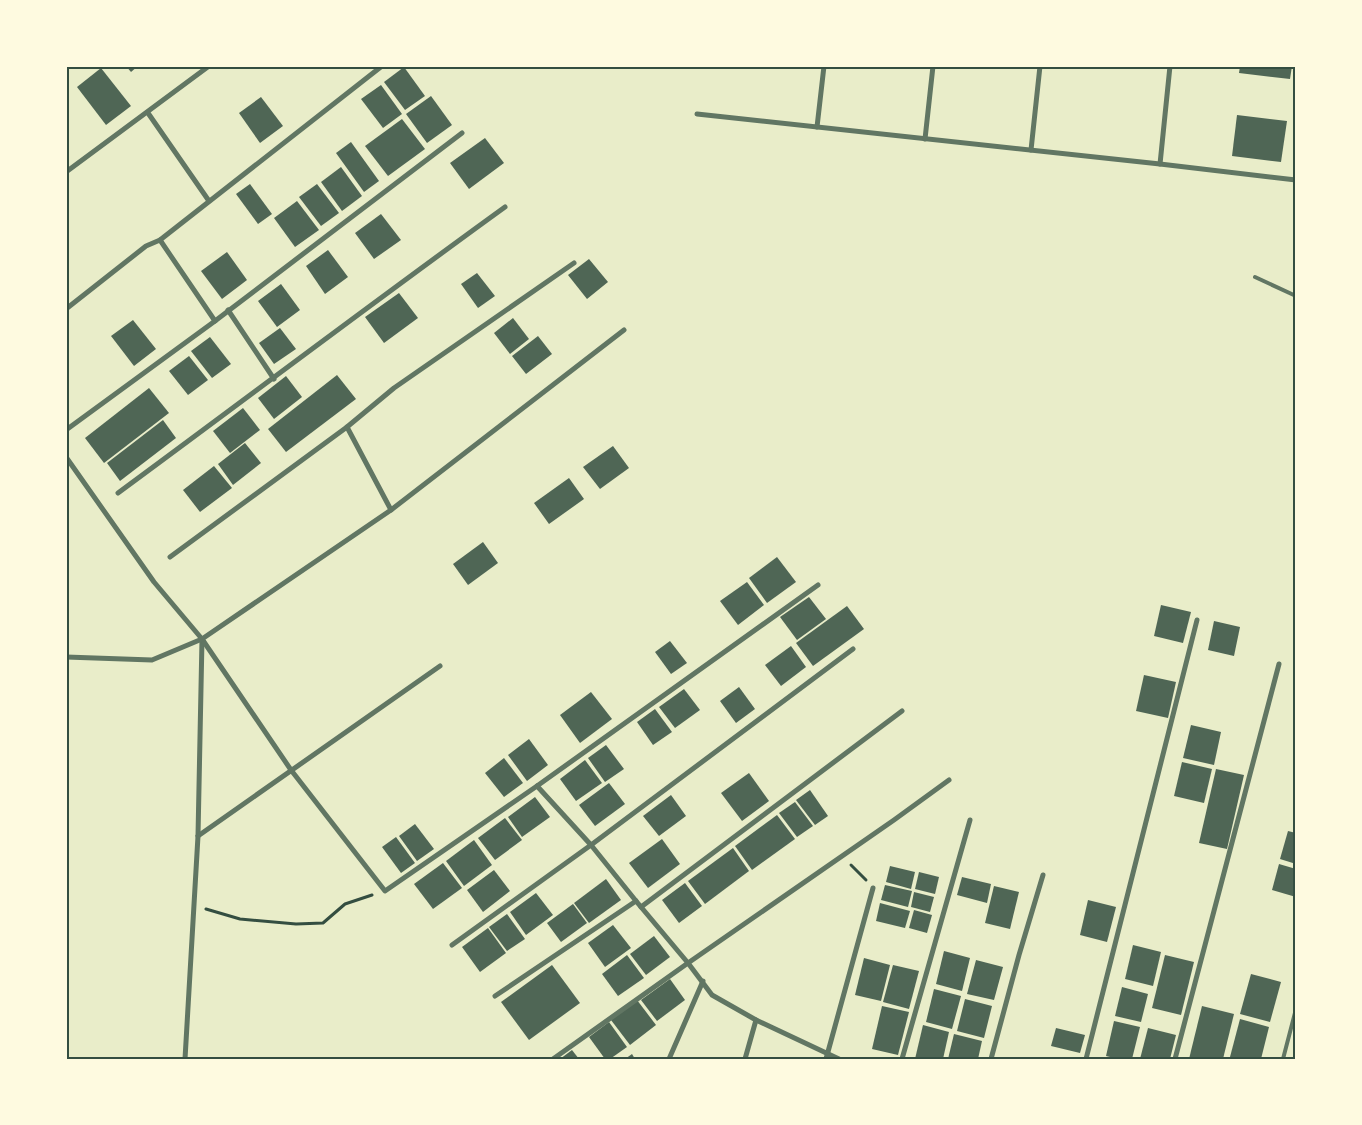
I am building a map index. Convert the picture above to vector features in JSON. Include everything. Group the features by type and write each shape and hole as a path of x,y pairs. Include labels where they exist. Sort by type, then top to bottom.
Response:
{"street":[{"path":"66,172 209,66"},
{"path":"66,309 146,246 160,240 382,66"},
{"path":"817,127 824,66"},
{"path":"925,139 933,66"},
{"path":"1031,150 1040,66"},
{"path":"1160,164 1170,66"},
{"path":"148,113 209,201"},
{"path":"697,114 1296,180"},
{"path":"66,430 216,321 462,133"},
{"path":"118,493 505,207"},
{"path":"160,240 216,321"},
{"path":"170,557 347,427 394,388 574,263"},
{"path":"228,310 274,378"},
{"path":"66,656 152,660 202,639 391,510 624,330"},
{"path":"347,427 391,510"},
{"path":"66,457 154,582 202,639 292,770 385,891 537,786 818,585"},
{"path":"1086,1059 1197,620"},
{"path":"185,1059 198,836 202,639"},
{"path":"452,946 591,845 853,649"},
{"path":"1175,1059 1279,664"},
{"path":"198,836 440,666"},
{"path":"641,907 902,711"},
{"path":"553,1059 949,780"},
{"path":"537,786 591,845 703,981 712,995 827,1056 839,1059"},
{"path":"902,1059 970,820"},
{"path":"991,1059 1043,875"},
{"path":"827,1056 873,888"},
{"path":"495,996 636,902"},
{"path":"669,1059 703,981"},
{"path":"746,1059 756,1020"}],"lane":[{"path":"1255,277 1296,296"},
{"path":"1283,1059 1294,1027 1296,1009"}],"path":[{"path":"842,856 873,888"},
{"path":"194,906 240,919 296,924 323,924 345,904 385,891"}],"building":[{"path":"126,66 138,66 131,72"},
{"path":"1240,66 1292,66 1290,79 1239,73"},
{"path":"404,67 425,96 405,110 384,82"},
{"path":"101,68 131,106 106,125 77,87"},
{"path":"381,85 402,114 383,128 361,99"},
{"path":"431,96 452,125 427,143 406,114"},
{"path":"261,97 283,126 260,143 239,113"},
{"path":"1237,115 1287,121 1281,162 1232,156"},
{"path":"402,119 425,149 388,176 365,146"},
{"path":"485,138 504,163 469,189 450,163"},
{"path":"351,142 379,181 364,192 336,153"},
{"path":"341,167 362,196 342,211 321,182"},
{"path":"250,184 272,214 258,224 236,194"},
{"path":"317,184 339,213 321,226 299,197"},
{"path":"297,201 319,230 295,247 274,218"},
{"path":"381,214 401,240 374,259 355,233"},
{"path":"328,250 348,277 325,294 306,266"},
{"path":"227,252 247,280 222,299 201,271"},
{"path":"589,259 608,282 587,299 568,275"},
{"path":"477,273 495,296 478,308 461,284"},
{"path":"281,284 300,310 277,327 258,301"},
{"path":"399,293 418,318 384,343 365,317"},
{"path":"513,318 529,339 510,354 494,333"},
{"path":"133,320 156,349 134,366 111,336"},
{"path":"280,328 296,349 274,364 259,343"},
{"path":"538,336 552,354 526,374 512,356"},
{"path":"210,337 231,364 212,378 191,351"},
{"path":"189,356 208,380 188,395 169,371"},
{"path":"337,375 356,399 286,452 268,429"},
{"path":"286,376 302,397 274,419 258,398"},
{"path":"149,388 169,413 104,463 85,438"},
{"path":"243,408 260,430 230,453 213,431"},
{"path":"163,420 176,438 120,481 107,463"},
{"path":"245,443 261,463 233,485 218,464"},
{"path":"613,446 629,468 600,489 583,467"},
{"path":"214,466 232,488 200,512 183,490"},
{"path":"569,478 584,499 549,524 534,503"},
{"path":"483,542 498,563 468,585 453,564"},
{"path":"777,557 796,582 767,603 749,578"},
{"path":"747,582 764,605 738,625 720,601"},
{"path":"809,597 826,619 797,640 780,617"},
{"path":"1161,605 1191,612 1183,643 1154,636"},
{"path":"847,606 864,629 813,666 796,643"},
{"path":"1214,621 1240,627 1234,656 1208,650"},
{"path":"670,641 687,663 671,674 655,652"},
{"path":"791,646 806,667 781,686 765,665"},
{"path":"1144,675 1176,682 1168,718 1136,711"},
{"path":"739,687 755,709 736,723 720,701"},
{"path":"684,689 700,710 675,728 659,707"},
{"path":"591,692 612,719 580,743 560,715"},
{"path":"655,709 672,732 653,745 637,722"},
{"path":"1191,725 1221,732 1214,765 1183,758"},
{"path":"529,739 548,765 527,781 508,755"},
{"path":"606,745 624,769 605,782 588,758"},
{"path":"504,758 523,783 504,797 485,773"},
{"path":"585,760 602,783 576,801 560,779"},
{"path":"1182,762 1212,769 1204,803 1174,796"},
{"path":"1216,769 1244,775 1227,849 1199,843"},
{"path":"749,773 769,801 742,821 721,793"},
{"path":"609,783 625,804 595,826 579,805"},
{"path":"810,790 828,816 815,825 796,800"},
{"path":"671,795 686,816 659,836 643,816"},
{"path":"535,797 550,817 522,837 508,817"},
{"path":"795,802 813,826 797,837 779,813"},
{"path":"777,815 795,839 752,870 735,846"},
{"path":"505,818 522,840 495,860 478,838"},
{"path":"415,824 434,849 417,861 399,836"},
{"path":"1288,831 1296,833 1296,864 1280,859"},
{"path":"396,837 415,863 401,873 382,847"},
{"path":"662,839 680,864 648,888 629,863"},
{"path":"474,840 492,865 464,886 446,861"},
{"path":"733,848 749,871 705,904 688,881"},
{"path":"443,863 462,888 433,909 414,884"},
{"path":"1279,864 1296,869 1296,897 1272,890"},
{"path":"890,866 915,872 911,889 886,882"},
{"path":"494,870 510,891 483,912 467,890"},
{"path":"919,872 939,877 935,894 915,889"},
{"path":"962,877 991,884 987,903 957,895"},
{"path":"606,879 621,900 589,923 574,903"},
{"path":"685,883 702,906 679,923 662,900"},
{"path":"885,885 912,891 908,907 881,900"},
{"path":"994,886 1019,892 1010,929 985,923"},
{"path":"914,892 934,897 930,912 911,907"},
{"path":"536,893 553,915 526,935 510,912"},
{"path":"1088,900 1116,907 1107,942 1080,935"},
{"path":"880,903 910,911 905,928 876,921"},
{"path":"573,904 587,923 561,942 547,923"},
{"path":"914,910 932,915 927,933 909,928"},
{"path":"507,914 525,939 507,951 489,927"},
{"path":"613,925 631,948 605,967 588,943"},
{"path":"488,928 506,953 480,972 462,947"},
{"path":"654,936 670,957 646,975 630,954"},
{"path":"1133,945 1161,952 1153,986 1125,979"},
{"path":"944,951 970,958 962,991 936,984"},
{"path":"627,955 644,978 618,996 602,974"},
{"path":"1165,955 1194,962 1181,1015 1152,1008"},
{"path":"864,958 890,965 881,1001 855,995"},
{"path":"976,960 1003,967 994,1000 967,994"},
{"path":"552,965 580,1003 529,1040 501,1002"},
{"path":"893,965 919,971 909,1009 883,1002"},
{"path":"1251,974 1281,982 1270,1022 1240,1014"},
{"path":"670,979 685,1000 657,1021 641,1000"},
{"path":"1122,987 1148,994 1141,1022 1115,1016"},
{"path":"934,989 961,996 952,1029 926,1022"},
{"path":"965,999 992,1006 984,1038 957,1031"},
{"path":"637,1000 656,1025 630,1045 611,1020"},
{"path":"882,1006 909,1012 898,1055 872,1049"},
{"path":"1202,1006 1234,1014 1223,1059 1189,1059"},
{"path":"1240,1019 1269,1027 1261,1059 1237,1059 1230,1057"},
{"path":"1114,1021 1140,1027 1132,1059 1118,1059 1106,1056"},
{"path":"609,1022 627,1047 610,1059 605,1059 589,1037"},
{"path":"923,1025 949,1032 943,1059 915,1059"},
{"path":"1056,1028 1085,1035 1080,1053 1051,1046"},
{"path":"1148,1028 1176,1035 1170,1059 1140,1059"},
{"path":"954,1034 982,1041 978,1059 948,1059"},
{"path":"572,1050 579,1059 560,1059"},
{"path":"632,1054 635,1059 625,1059"}]}
